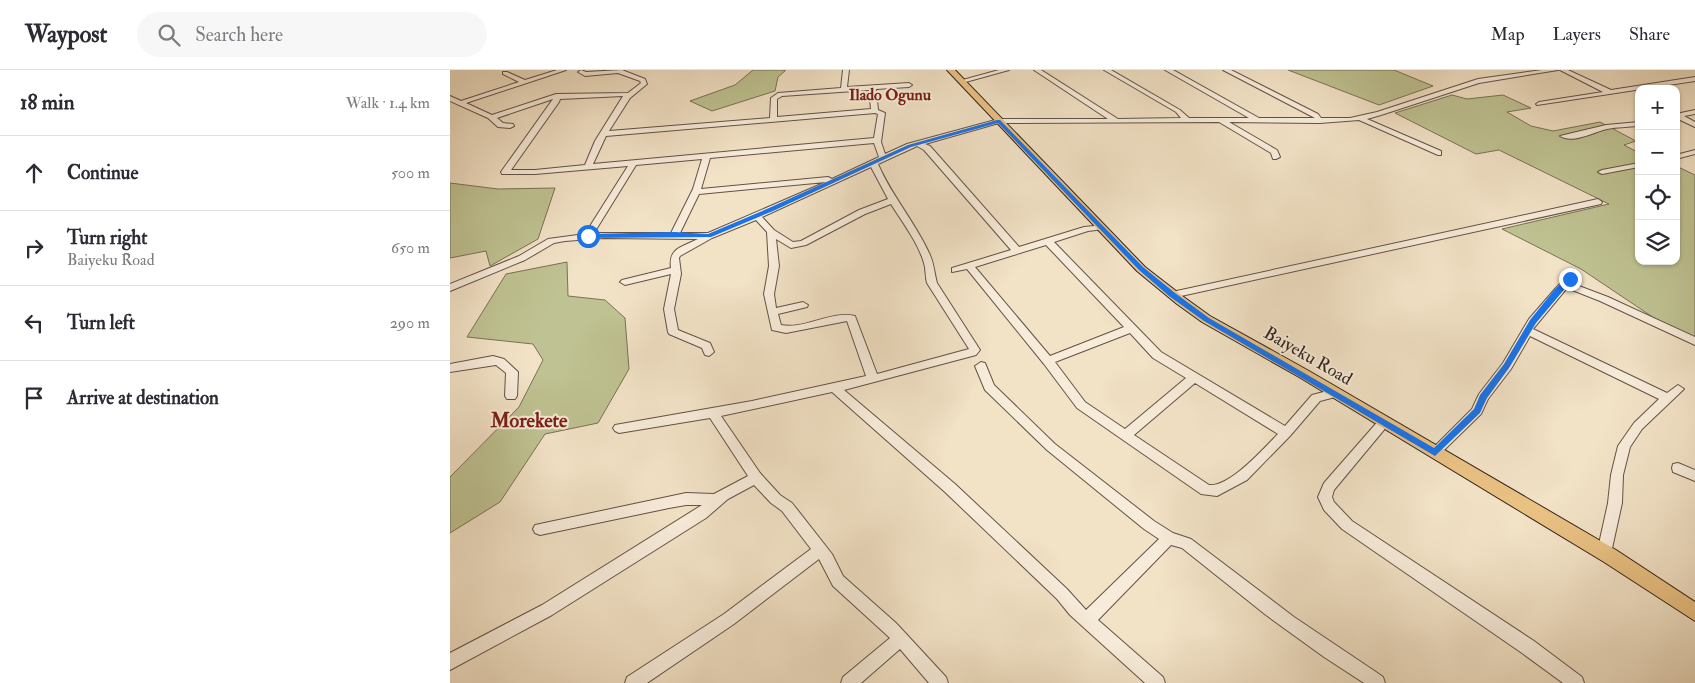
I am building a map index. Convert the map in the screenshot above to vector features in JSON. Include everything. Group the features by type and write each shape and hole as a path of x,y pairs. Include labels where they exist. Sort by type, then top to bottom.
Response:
{"main road":[{"name":"Baiyeku Road","path":"951,70 1095,226 1172,295 1206,319 1318,382 1604,553 1695,612"}],"street":[{"path":"460,103 563,70"},
{"path":"844,88 846,70"},
{"path":"962,81 1006,70"},
{"path":"1107,70 1178,111 1187,120"},
{"path":"1168,70 1257,120"},
{"path":"1226,70 1316,115 1320,121"},
{"path":"709,352 706,346 673,332 670,326 669,309 672,299 675,270 674,258 676,254 708,236 757,216 873,162 918,144 927,144 999,121 1218,119 1320,121 1362,119 1478,81 1527,72 1555,70"},
{"path":"1563,70 1609,92"},
{"path":"581,72 585,74 619,71 643,80 644,84 627,97 603,134 588,167"},
{"path":"1040,71 1117,121"},
{"path":"505,73 524,82"},
{"path":"1539,104 1695,79"},
{"path":"773,120 774,98 776,96 844,88 909,85"},
{"path":"872,88 875,111"},
{"path":"491,118 556,96 618,93 625,94 627,97"},
{"path":"556,96 557,101 505,172 534,172 877,140"},
{"path":"450,98 491,118 501,125 510,126"},
{"path":"603,134 875,111 882,113 881,128 877,140 883,158"},
{"path":"1680,115 1695,112"},
{"path":"1680,118 1695,125"},
{"path":"1218,119 1274,152 1276,157"},
{"path":"1362,119 1438,153"},
{"path":"1564,136 1635,124"},
{"path":"927,144 1018,251"},
{"path":"1680,156 1695,152"},
{"path":"675,234 696,192 707,155"},
{"path":"588,236 634,162"},
{"path":"619,428 714,414 836,389 975,350 932,283 929,272 930,266 924,251 882,183 873,162"},
{"path":"1602,172 1635,166"},
{"path":"696,192 838,178"},
{"path":"757,216 771,232 791,245 803,243 862,212 892,200"},
{"path":"1172,295 1598,202"},
{"path":"955,270 1095,226"},
{"path":"771,232 774,266 769,294 776,328 786,330 851,318 873,380"},
{"path":"450,288 522,258 551,241 588,236 675,234 708,236"},
{"path":"1048,241 1130,329 1157,355 1286,434"},
{"path":"969,266 1048,361 1081,406 1206,490 1214,492 1242,476 1286,434 1316,398 1318,382"},
{"path":"626,282 675,270"},
{"path":"1435,452 1477,411 1483,397 1507,366 1533,321 1567,282 1695,341"},
{"path":"772,312 803,305"},
{"path":"1048,361 1130,329"},
{"path":"1528,331 1667,398"},
{"path":"450,368 479,361 500,362 512,372 511,396"},
{"path":"981,366 989,387 1051,447 1148,525 1169,538 1186,543 1323,648 1351,663 1377,683"},
{"path":"1125,436 1193,378"},
{"path":"836,389 950,488 1087,620 1157,683"},
{"path":"1604,553 1615,504 1617,475 1624,446 1638,426 1678,389"},
{"path":"1316,398 1334,393"},
{"path":"714,414 756,478 779,503 787,508 820,550 838,581 900,639 940,683"},
{"path":"1384,422 1329,487 1325,497 1329,506 1347,525 1528,647 1576,683"},
{"path":"1678,468 1695,476"},
{"path":"450,662 547,610 607,574 701,514 715,500 756,478"},
{"path":"540,529 686,499 715,500"},
{"path":"1087,620 1169,538"},
{"path":"633,683 729,618 820,550"},
{"path":"849,683 900,639"}],"green space":[{"path":"753,70 786,70 778,77 775,91 712,111 690,101 735,85"},
{"path":"1288,70 1394,70 1433,86 1379,105"},
{"path":"1452,95 1467,99 1503,95 1531,108 1507,112 1531,126 1553,131 1600,122 1635,140 1624,145 1635,151 1635,265 1680,265 1680,168 1695,175 1695,339 1660,322 1581,269 1502,229 1609,204 1499,150 1476,154 1395,113"},
{"path":"450,183 498,189 555,188 538,239 490,266 486,251 450,258"},
{"path":"567,262 568,296 605,300 625,318 629,369 598,423 545,434 500,502 450,533 450,477 519,407 543,360 533,344 467,337 506,274"}],"district":[{"name":"Ilado Ogunu","path":"890,95"},
{"name":"Morekete","path":"529,420"}],"route":[{"path":"588,236 675,234 708,236 771,210 910,146 999,121 1141,269 1172,295 1206,319 1304,374 1435,452 1477,411 1483,397 1507,366 1533,321 1570,279"}]}
